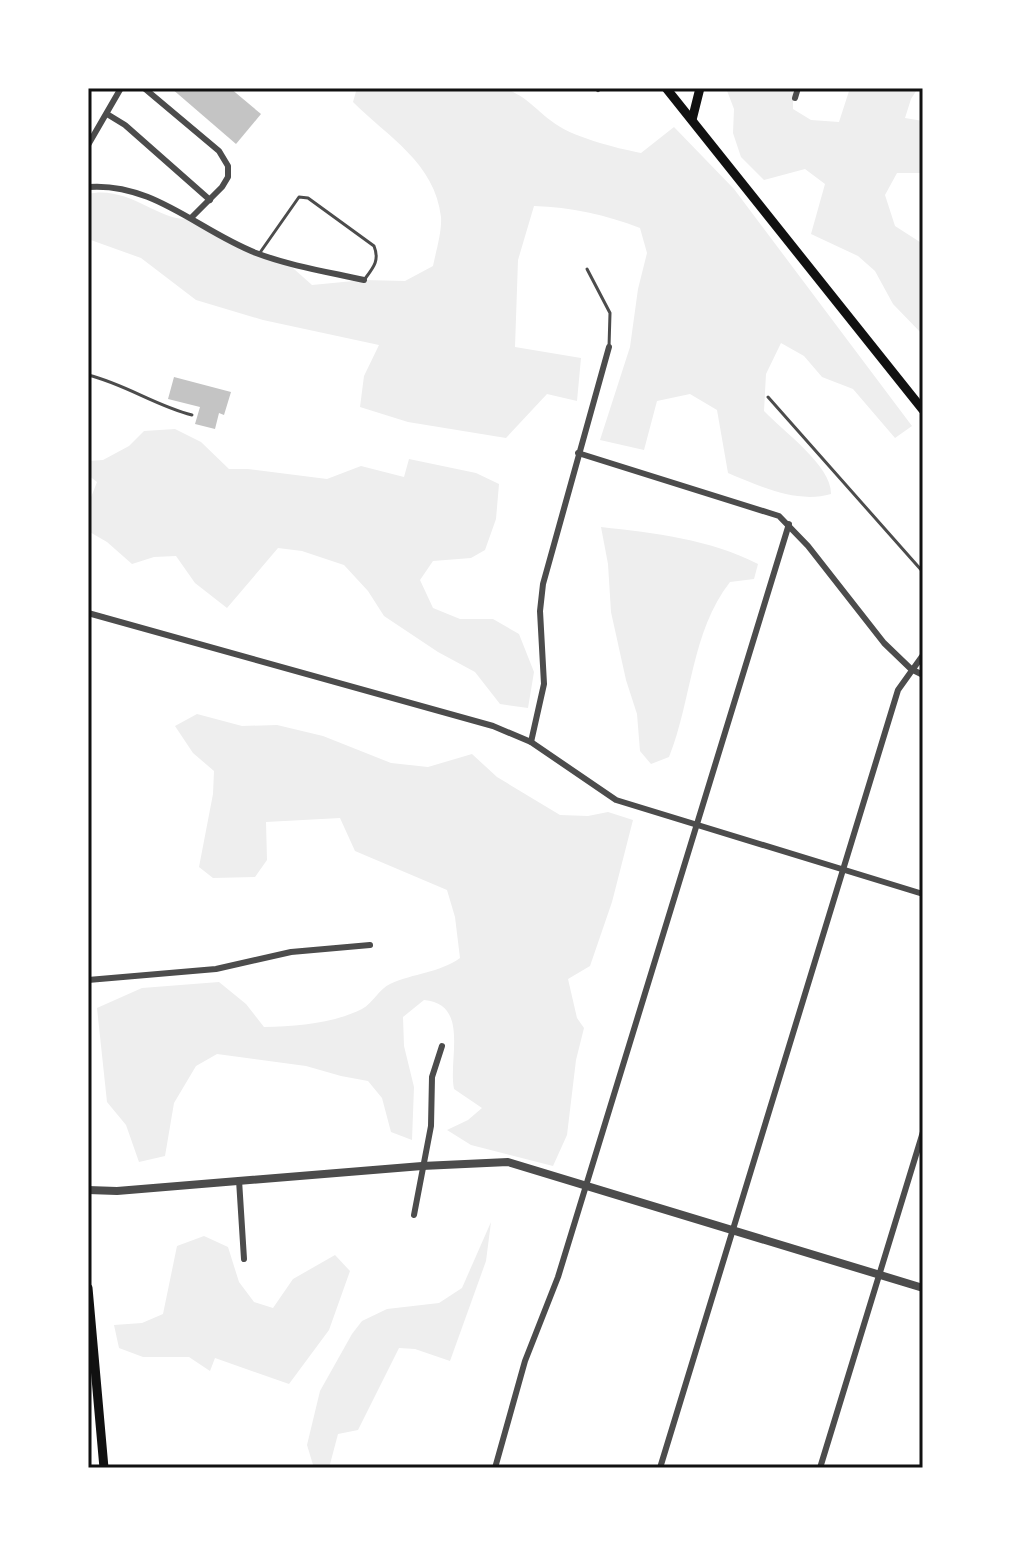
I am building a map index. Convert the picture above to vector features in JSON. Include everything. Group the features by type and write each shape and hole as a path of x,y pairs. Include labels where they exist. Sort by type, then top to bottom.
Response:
{"main road":[{"path":"666,88 923,410"},
{"path":"692,120 700,88"},
{"path":"88,1288 104,1468"}],"street":[{"path":"88,145 121,88"},
{"path":"144,88 225,157 228,177 191,218"},
{"path":"795,98 798,88"},
{"path":"107,114 125,125 210,200"},
{"path":"88,187 110,186 141,193 191,218 221,238 259,254 364,280"},
{"path":"531,742 544,684 540,611 543,584 609,347"},
{"path":"578,453 779,516 789,524 884,643 911,669 923,675"},
{"path":"495,1468 525,1361 558,1277 789,524"},
{"path":"88,613 493,726 531,742 616,800 923,894"},
{"path":"660,1468 898,690 923,655"},
{"path":"88,980 216,969 291,952 370,945"},
{"path":"414,1215 431,1126 432,1077 442,1046"},
{"path":"820,1468 923,1132"},
{"path":"88,1190 117,1191 508,1162 923,1288"},
{"path":"239,1180 244,1259"}],"lane":[{"path":"259,254 299,197 308,198 374,246 378,256 376,264 364,280"},
{"path":"587,269 610,313 609,347"},
{"path":"88,375 139,392 175,411 192,415"},
{"path":"768,397 923,572"}],"shaded area":[{"path":"357,88 509,90 569,132 641,153 674,127 734,189 912,426 895,438 853,389 822,377 804,356 781,343 766,374 764,411 816,461 829,483 831,494 818,497 792,495 728,473 717,410 690,394 657,401 644,450 600,440 630,347 638,289 647,253 640,228 588,212 534,206 518,260 515,347 581,358 577,401 547,394 506,438 408,422 360,407 364,376 379,345 263,320 196,300 141,258 88,239 88,194 103,192 131,199 169,216 191,218 221,238 285,261 312,285 364,280 405,281 433,266 441,217 430,181 408,152 353,102"},
{"path":"726,88 793,88 793,109 811,120 839,122 850,88 918,88 905,118 923,121 923,173 897,173 885,195 895,226 923,244 923,335 893,304 875,271 858,256 811,234 825,184 805,169 764,180 741,157 733,133 734,109"},
{"path":"175,429 201,442 229,469 327,479 361,466 404,477 409,459 476,473 499,484 496,519 485,550 471,558 433,561 420,580 433,608 460,619 493,619 519,634 534,672 528,708 500,704 475,672 384,616 368,591 344,565 302,551 278,548 227,608 195,583 176,556 154,557 132,564 107,542 88,531 88,505 97,482 88,475 88,461 103,460 129,446 144,431"},
{"path":"601,527 701,543 758,564 754,579 730,582 717,601 700,644 669,757 651,764 640,751 637,714 611,612 608,564"},
{"path":"197,714 242,726 277,725 323,736 391,763 428,767 472,754 497,777 560,815 588,816 608,812 633,820 612,902 590,966 568,979 577,1018 584,1028 576,1060 567,1135 553,1166 471,1145 447,1130 468,1120 482,1108 454,1089 452,1022 447,1011 438,1004 424,1000 403,1017 404,1046 414,1087 412,1140 391,1132 382,1098 368,1081 306,1066 217,1054 196,1066 174,1103 165,1156 139,1162 126,1125 107,1102 97,1008 142,988 219,982 246,1004 264,1027 314,1023 362,1009 390,984 444,967 460,958 455,917 447,890 355,851 340,818 266,822 267,860 255,877 213,878 199,867 213,794 214,771 193,753 175,726"},
{"path":"491,1222 486,1261 450,1361 415,1349 399,1348 358,1430 338,1434 329,1468 314,1468 307,1445 320,1391 352,1334 362,1321 387,1309 439,1303 462,1288"},
{"path":"204,1236 228,1247 239,1282 254,1302 273,1308 293,1279 335,1255 350,1271 329,1330 289,1384 215,1358 210,1371 189,1357 143,1357 119,1348 114,1325 142,1323 163,1314 177,1246"}],"building":[{"path":"171,88 230,88 261,114 236,144"},
{"path":"174,377 231,392 224,415 219,413 215,429 195,424 200,407 168,399"}]}
